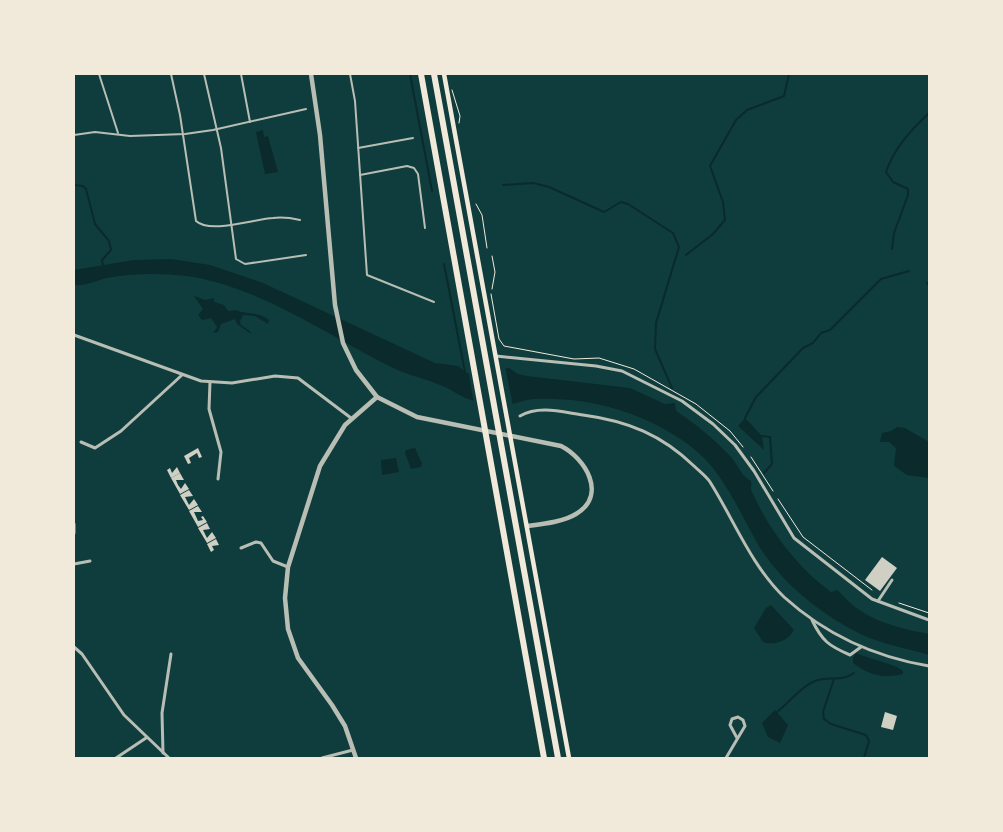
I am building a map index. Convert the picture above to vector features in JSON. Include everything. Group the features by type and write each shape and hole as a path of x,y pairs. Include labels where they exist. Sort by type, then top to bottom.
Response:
{"highway":[{"path":"421,74 544,758"},
{"path":"434,74 558,758"}],"main road":[{"path":"444,74 508,415 568,758"}],"street":[{"path":"311,74 321,144 335,305 347,354 366,386 377,396 417,417 561,446 575,454 588,470 592,488 588,502 575,515 527,526"},
{"path":"74,335 182,375 210,382 240,382 275,376 292,377 303,381 351,418"},
{"path":"496,356 596,366 622,371 682,401 713,424 734,445 760,481 787,530 816,558 878,601 929,620"},
{"path":"81,442 95,448 113,438 182,375"},
{"path":"210,382 209,409 221,452 218,479"},
{"path":"356,758 345,726 298,658 292,644 285,614 286,582 288,567 320,466 336,438 351,418 377,396"},
{"path":"520,416 531,412 547,410 597,417 643,429 675,448 709,480 756,561 783,595 812,619 842,639 907,662 929,666"},
{"path":"74,524 74,533"},
{"path":"240,548 261,542 273,561 288,567"},
{"path":"74,564 90,561"},
{"path":"878,601 892,580"},
{"path":"812,619 820,638 830,646 850,655 862,647"},
{"path":"74,647 82,654 124,715 169,758"},
{"path":"163,753 162,713 171,654"},
{"path":"726,758 734,748 737,738 745,726 743,720 738,717 732,719 730,725 737,738"},
{"path":"116,758 146,738"},
{"path":"322,758 353,750"}],"lane":[{"path":"99,74 119,134"},
{"path":"171,74 183,134 194,219 202,225 231,225 271,218 300,220"},
{"path":"204,74 218,129 235,257 241,263 306,254"},
{"path":"241,74 250,122"},
{"path":"350,74 355,101 367,275 434,302"},
{"path":"74,135 94,132 183,134 218,129 306,109"},
{"path":"358,148 413,138"},
{"path":"360,175 408,166 414,168 418,174 425,228"}],"path":[{"path":"452,89 460,116 459,123"},
{"path":"476,204 482,215 487,248"},
{"path":"492,256 495,272 492,290"},
{"path":"751,457 773,491"},
{"path":"778,499 803,537 872,590"},
{"path":"899,603 929,613"}],"water":[{"path":"263,130 264,137 268,136 278,172 265,174 256,132"},
{"path":"171,259 210,265 263,283 435,363 458,366 467,373 509,368 518,374 527,376 630,388 665,404 675,403 676,411 718,444 751,481 752,492 767,520 785,547 807,571 831,592 837,590 855,607 866,614 901,628 929,634 929,655 867,637 819,609 804,597 777,571 766,556 728,489 711,465 689,445 672,433 635,415 596,404 556,399 535,399 511,404 471,400 440,385 395,369 265,300 212,281 186,276 146,274 116,276 87,284 74,285 74,270 134,260"},
{"path":"194,296 205,300 214,298 214,302 224,305 228,311 236,310 261,315 269,320 268,324 255,316 243,315 240,321 241,325 250,331 251,334 237,324 235,319 221,324 218,332 213,333 217,327 211,318 202,320 198,315 203,309"},
{"path":"745,418 762,436 764,450 738,426"},
{"path":"897,427 905,428 929,442 929,478 907,475 894,466 896,448 889,442 880,442 882,433"},
{"path":"415,448 422,464 421,467 411,469 405,453 406,450"},
{"path":"396,458 399,472 382,475 381,460"},
{"path":"771,605 794,630 780,642 767,643 763,642 754,628 766,608"},
{"path":"856,653 900,668 903,674 883,676 871,673 853,663"},
{"path":"775,710 788,725 780,743 768,737 762,723"}],"pier":[{"path":"505,366 513,406 474,404 468,370"}],"building":[{"path":"198,448 202,457 199,458 197,453 189,458 191,463 188,464 184,456"},
{"path":"177,467 180,473 171,478 167,470 170,468 172,473"},
{"path":"180,473 184,480 176,480 178,485 181,489 185,483 189,489 180,494 171,478"},
{"path":"189,490 193,496 185,497 189,505 194,499 198,505 189,510 180,495"},
{"path":"198,506 202,512 194,512 198,521 203,520 201,517 203,516 207,522 198,527 189,511"},
{"path":"207,523 210,529 203,530 207,538 212,532 216,538 207,543 198,528"},
{"path":"216,539 219,545 212,546 214,550 211,552 207,544"},
{"path":"882,557 897,568 880,591 865,580"},
{"path":"885,712 897,716 893,730 881,727"}],"waterway":[{"path":"410,74 432,191"},
{"path":"686,255 713,234 725,220 723,202 710,166 736,120 747,110 784,96 789,74"},
{"path":"892,249 894,233 908,195 908,189 893,182 886,172 889,163 904,140 929,113"},
{"path":"503,185 533,183 549,187 604,212 621,202 628,204 673,233 679,247 656,323 655,349 672,388"},
{"path":"74,185 83,186 86,189 95,224 109,241 111,250 102,260 103,266"},
{"path":"444,264 465,372"},
{"path":"745,418 756,397 803,348 813,343 821,333 830,330 881,279 909,271"},
{"path":"762,436 770,437 772,464 764,473"},
{"path":"777,712 800,691 815,681 845,677 854,673"},
{"path":"834,679 823,712 824,719 831,724 866,735 869,741 864,758"}]}
